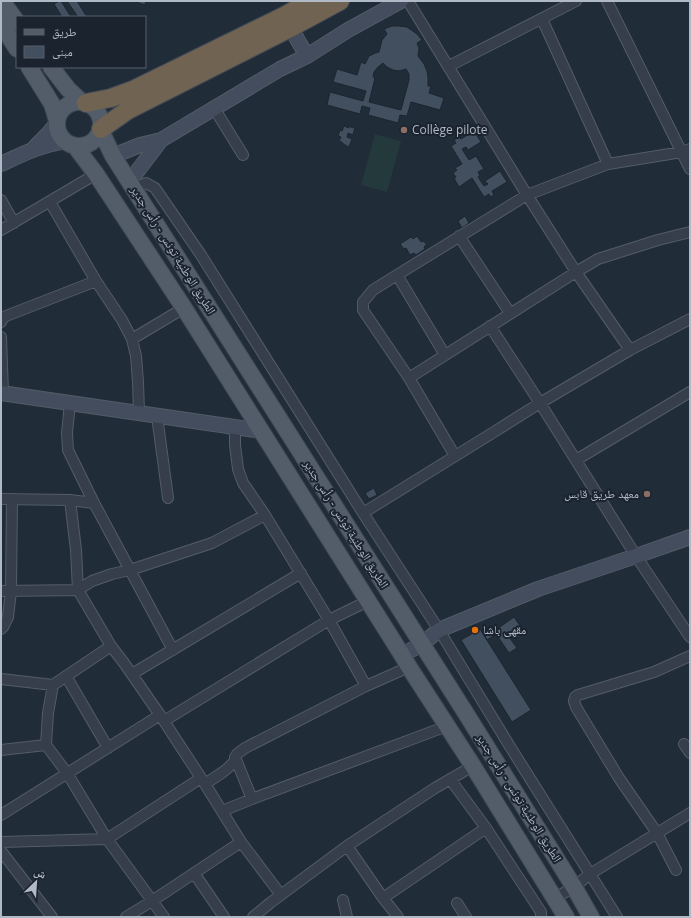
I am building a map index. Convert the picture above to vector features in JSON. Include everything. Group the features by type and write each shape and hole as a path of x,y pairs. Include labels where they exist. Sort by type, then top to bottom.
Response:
{"highway":[{"path":"101,130 128,110 287,22 311,1"},
{"path":"84,102 111,98 133,90 287,22 340,1"}],"main road":[{"path":"7,12 16,45"},
{"path":"30,68 52,104 57,122"},
{"path":"52,68 68,89 97,110 102,123 98,137 93,142 82,146 70,144 59,133 57,128 59,114 63,109 75,102 84,102"},
{"name":"الطريق الوطنية تونس - رأس جدير","path":"101,130 113,156 422,644 574,887 591,917"},
{"name":"الطريق الوطنية تونس - رأس جدير","path":"70,144 96,174 184,308 405,661 473,766 566,917"}],"street":[{"path":"113,156 140,145 160,140 280,69 306,56 348,30 401,1"},
{"path":"408,1 527,195 576,272 630,350"},
{"path":"448,66 576,1"},
{"path":"607,1 686,151 690,169"},
{"path":"542,19 608,164"},
{"path":"287,22 306,56"},
{"path":"214,108 243,155"},
{"path":"34,149 57,122"},
{"path":"132,185 160,140"},
{"path":"1,164 34,149 52,143 70,144"},
{"path":"455,456 409,378 363,310 362,302 373,290 527,195 608,164 686,151"},
{"path":"1,230 96,174"},
{"path":"132,185 146,183 155,188 201,255 363,513 439,630 617,917"},
{"path":"1,200 14,223"},
{"path":"50,202 132,339 136,356 138,413"},
{"path":"409,378 598,259 658,240 690,232"},
{"path":"459,236 510,313"},
{"path":"397,275 445,355"},
{"path":"1,322 6,316 96,281"},
{"path":"132,339 184,308"},
{"path":"363,513 540,403 630,350 690,319"},
{"path":"490,326 636,556 690,637"},
{"path":"1,337 2,393 262,431"},
{"path":"576,460 690,392"},
{"path":"70,403 67,433 68,450 94,503 173,650"},
{"path":"157,416 168,498"},
{"path":"235,427 235,445 238,469 243,483 301,573 366,686"},
{"path":"1,499 70,500 94,503"},
{"path":"1,629 4,627 8,618 6,591 12,499"},
{"path":"70,500 76,550 78,590 111,646 162,718 241,842 281,895"},
{"path":"6,591 78,590 99,578 130,570 212,543 265,515"},
{"path":"1,842 107,839 203,781 223,772 234,762 237,754 245,748 366,686 405,661 439,630 538,589 690,537"},
{"path":"132,674 301,573"},
{"path":"1,815 108,748 329,620 368,601"},
{"path":"1,679 52,685 111,646"},
{"path":"676,870 657,833 619,778 576,707 574,701 575,697 578,695 654,672 690,656"},
{"path":"66,676 108,748"},
{"path":"52,685 46,745 67,773 107,839 164,917"},
{"path":"222,812 447,726"},
{"path":"684,744 690,753"},
{"path":"1,750 46,745"},
{"path":"235,757 252,800"},
{"path":"253,917 347,846 450,779 473,766"},
{"path":"450,779 486,828 541,912 541,917"},
{"path":"555,898 574,887 590,874 690,812"},
{"path":"383,898 486,828"},
{"path":"126,917 241,842"},
{"path":"347,846 398,917"},
{"path":"1,851 52,917"},
{"path":"194,873 224,917"},
{"path":"343,900 347,917"},
{"path":"457,903 466,917"}],"green space":[{"path":"375,134 401,141 387,192 361,185"}],"building":[{"path":"61,1 70,16 61,16 54,4"},
{"path":"67,1 77,1 86,16 77,16"},
{"path":"133,1 146,1 145,5"},
{"path":"392,26 407,27 417,34 422,40 417,43 419,48 418,56 427,71 428,86 431,86 429,93 444,98 440,110 411,102 407,116 400,115 398,123 368,115 370,108 362,106 360,114 327,105 330,92 363,101 366,91 333,82 337,69 357,75 361,62 365,64 369,56 379,52 382,40 387,34 384,29","holes":["383,63 387,67 399,71 406,69 409,74 409,80 401,110 369,102 375,78 373,77 374,72"]},
{"path":"344,126 349,128 349,126 353,128 353,126 355,127 353,135 348,133 347,137 352,139 349,147 339,141 341,137 338,136 340,130 342,131"},
{"path":"474,131 481,142 468,150 466,147 462,149 469,160 476,156 484,169 478,172 480,176 478,177 484,186 488,184 485,181 500,171 507,182 492,191 494,195 490,197 489,194 484,197 472,178 459,187 454,178 456,177 453,173 457,170 455,168 462,164 451,146 456,143 454,140 459,137 461,139"},
{"path":"465,216 469,223 462,228 458,221"},
{"path":"417,236 421,242 423,241 426,243 424,247 425,249 416,255 414,253 410,255 406,248 404,249 400,244 411,237 413,239"},
{"path":"374,488 377,495 369,499 365,493"},
{"path":"514,617 525,633 516,639 513,634 509,637 517,648 509,653 494,631"},
{"path":"480,629 531,710 512,722 461,640"},
{"path":"494,631 496,634 487,640 485,636"}],"place":[{"name":"Collège pilote","path":"404,130"},
{"name":"معهد طريق قابس","path":"647,494"},
{"name":"مقهى باشا","path":"475,630"}]}
